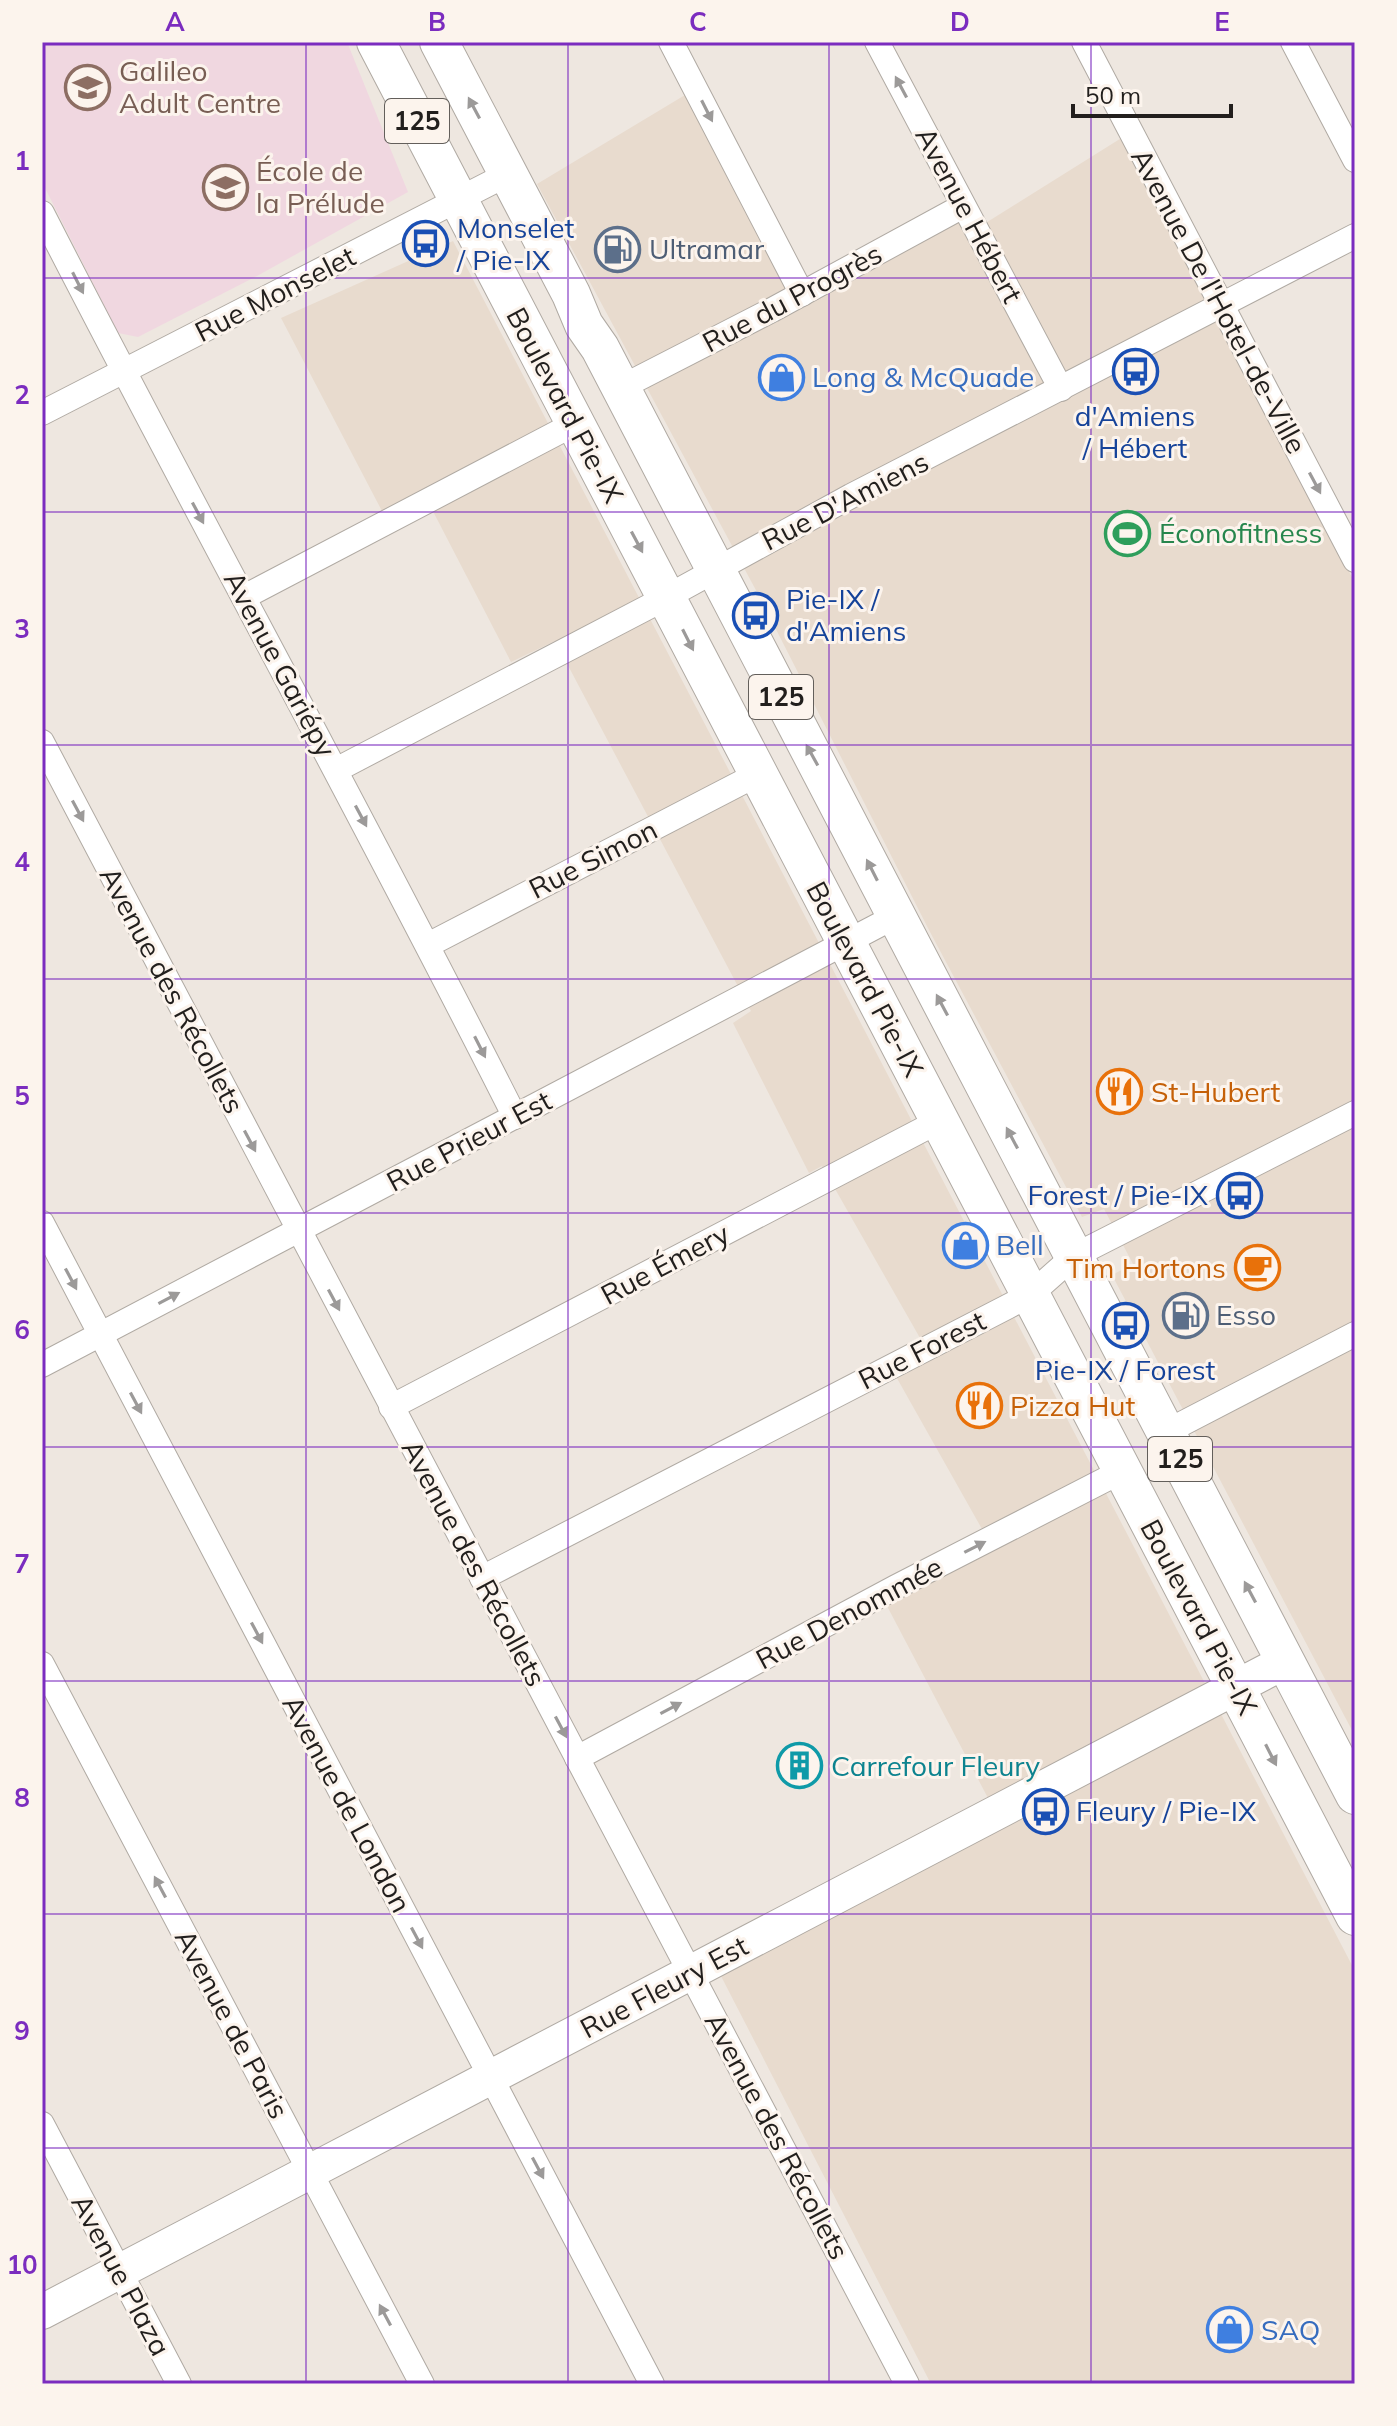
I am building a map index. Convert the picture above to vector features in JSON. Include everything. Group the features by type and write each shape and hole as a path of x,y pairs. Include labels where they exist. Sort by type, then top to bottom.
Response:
{"main road":[{"name":"Boulevard Pie-IX","path":"376,42 1355,1916"},
{"name":"Boulevard Pie-IX","path":"439,42 571,294 584,325 620,388 1352,1783"}],"street":[{"path":"671,42 802,294"},
{"name":"Avenue Hébert","path":"877,42 1061,389"},
{"name":"Avenue De l'Hotel-de-Ville","path":"1084,42 1355,560"},
{"path":"1293,42 1355,160"},
{"name":"Rue Monselet","path":"42,413 508,174"},
{"name":"Rue du Progrès","path":"620,388 963,206"},
{"name":"Avenue Gariépy","path":"42,213 123,372 428,945 515,1117"},
{"name":"Rue D'Amiens","path":"336,770 1355,236"},
{"path":"244,597 574,424"},
{"name":"Avenue des Récollets","path":"42,742 907,2384"},
{"name":"Rue Simon","path":"428,945 758,774"},
{"name":"Rue Prieur Est","path":"42,1365 896,916"},
{"name":"Rue Forest","path":"482,1578 1030,1295 1074,1256 1355,1113"},
{"name":"Rue Émery","path":"391,1407 939,1121"},
{"name":"Avenue de London","path":"42,1223 652,2384"},
{"path":"1166,1432 1355,1334"},
{"name":"Rue Denommée","path":"577,1758 896,1587 1122,1471"},
{"name":"Rue Fleury Est","path":"42,2312 1286,1661"},
{"name":"Avenue de Paris","path":"42,1664 422,2384"},
{"name":"Avenue Plaza","path":"42,2124 179,2384"}],"shaded area":[{"name":"École de la Prélude","path":"42,42 347,42 408,192 257,276 138,337 118,333 42,182"},
{"path":"695,89 802,293 963,206 976,229 1123,137 1355,583 1355,1736 1112,1275 1133,1264 1104,1209 1082,1217 930,932 758,594 537,184"},
{"path":"453,241 1355,1971 1355,2384 931,2384 705,1945 989,1800 887,1606 991,1545 885,1357 920,1338 822,1166 809,1173 733,1023 751,1011 555,641 511,662 423,492 383,513 281,318"}],"place":[{"name":"Galileo Adult Centre","path":"88,87"},
{"name":"École de la Prélude","path":"225,187"},
{"name":"Monselet / Pie-IX","path":"426,244"},
{"name":"Ultramar","path":"618,249"},
{"name":"d'Amiens / Hébert","path":"1135,371"},
{"name":"Long & McQuade","path":"781,377"},
{"name":"Éconofitness","path":"1128,533"},
{"name":"Pie-IX / d'Amiens","path":"755,615"},
{"name":"St-Hubert","path":"1120,1092"},
{"name":"Forest / Pie-IX","path":"1239,1195"},
{"name":"Bell","path":"965,1245"},
{"name":"Tim Hortons","path":"1257,1268"},
{"name":"Esso","path":"1185,1315"},
{"name":"Pie-IX / Forest","path":"1125,1325"},
{"name":"Pizza Hut","path":"979,1406"},
{"name":"Carrefour Fleury","path":"800,1766"},
{"name":"Fleury / Pie-IX","path":"1045,1811"},
{"name":"SAQ","path":"1230,2330"}]}
